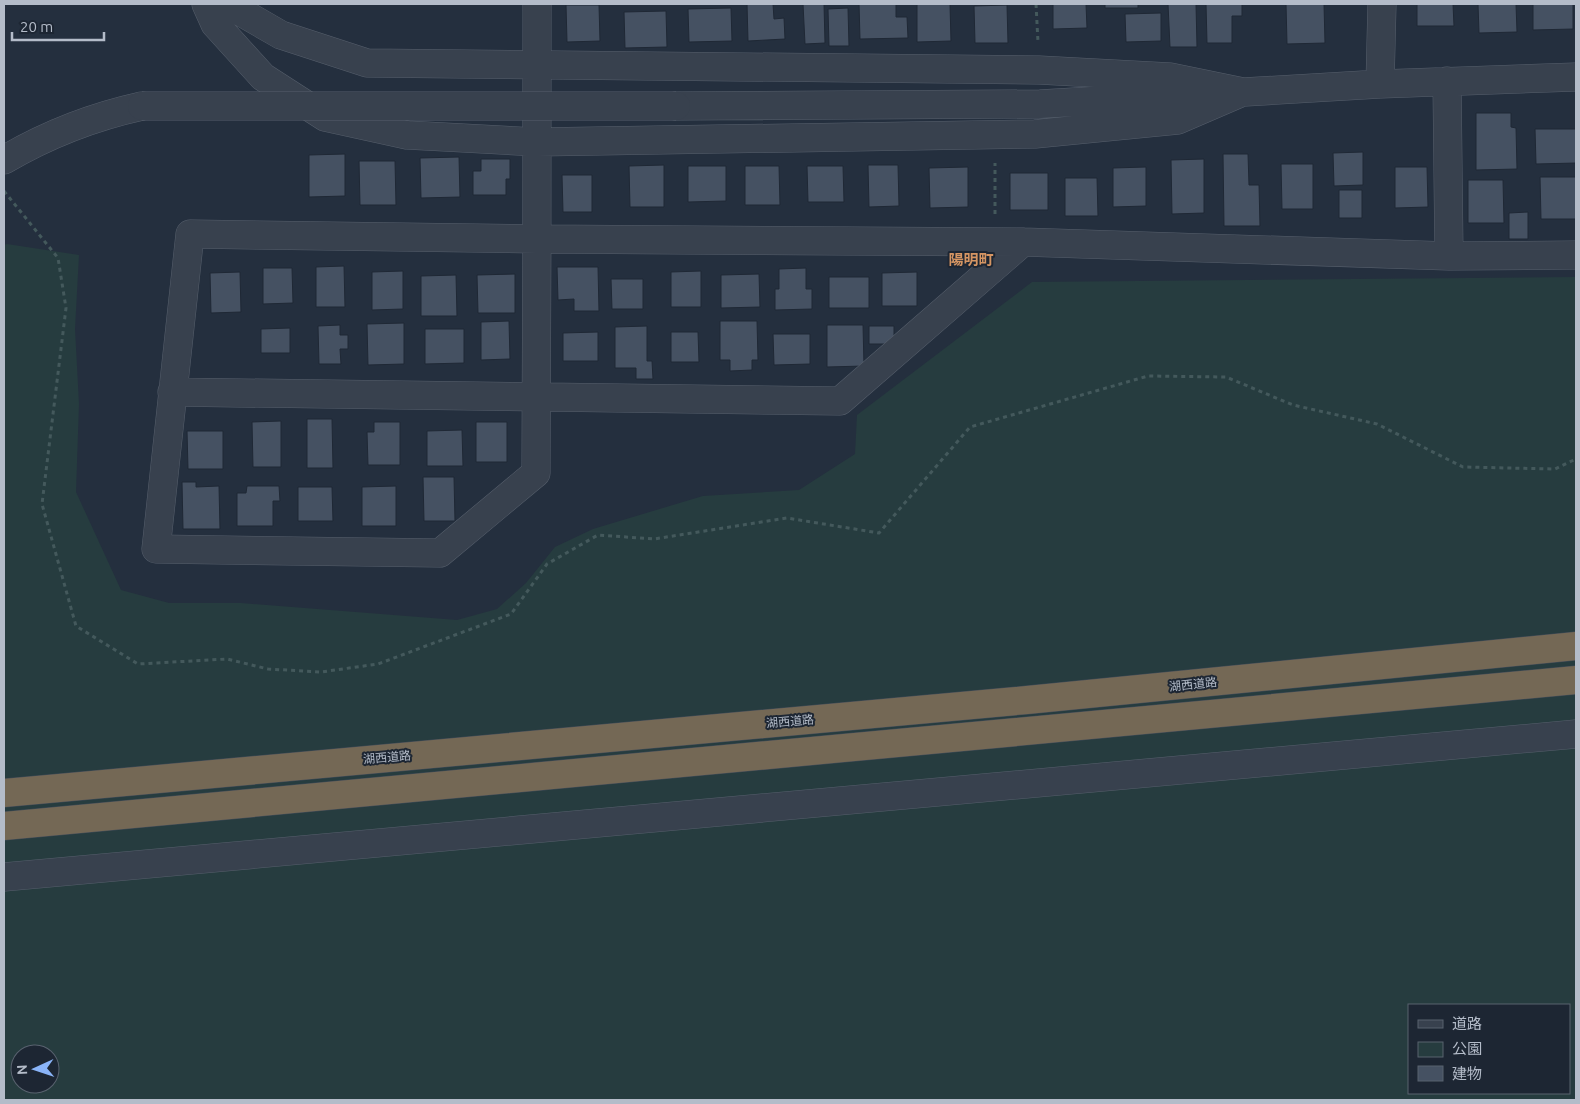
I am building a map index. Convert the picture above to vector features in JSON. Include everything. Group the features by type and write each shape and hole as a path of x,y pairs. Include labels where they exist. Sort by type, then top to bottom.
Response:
{"highway":[{"name":"湖西道路","path":"4,793 1017,701 1576,646"},
{"path":"4,826 1576,680"}],"street":[{"path":"206,4 215,24 263,77 325,117 407,135 537,142 1034,134 1178,120 1243,92"},
{"path":"227,4 281,35 367,64 1039,70 1170,77 1243,92"},
{"path":"537,4 537,66 537,142 537,239 537,396 536,473 440,553 156,549 190,234 537,239 1023,242 1449,256 1576,255"},
{"path":"1380,84 1382,4"},
{"path":"4,160 39,139 98,116 142,106 1040,104 1380,84 1576,77"},
{"path":"1447,81 1449,256"},
{"path":"172,392 840,401 1023,242"},
{"path":"4,877 1576,734"}],"path":[{"path":"1036,4 1039,70"},
{"path":"994,242 996,134"},
{"path":"4,191 58,258 66,308 42,504 76,626 138,664 227,658 268,669 322,672 378,664 511,614 547,564 598,535 654,539 787,518 879,533 970,428 1148,376 1226,377 1293,405 1377,424 1463,466 1555,469 1576,459"}],"green space":[{"path":"4,245 79,255 75,329 79,404 76,492 121,590 169,603 241,603 457,620 497,609 526,583 555,547 593,529 703,496 799,490 855,454 857,415 1032,282 1576,277 1576,1100 4,1100"}],"building":[{"path":"747,4 773,4 774,19 784,18 785,39 748,41"},
{"path":"803,4 824,4 825,43 805,44"},
{"path":"859,4 896,4 896,17 907,17 908,38 860,39"},
{"path":"917,4 950,4 951,41 917,42"},
{"path":"1053,4 1086,4 1087,28 1053,29"},
{"path":"1105,4 1138,4 1138,8 1105,8"},
{"path":"1168,4 1196,4 1197,47 1170,47"},
{"path":"1206,4 1242,4 1242,16 1232,16 1232,43 1207,43"},
{"path":"1286,4 1324,4 1325,43 1287,44"},
{"path":"1417,4 1453,4 1454,26 1417,26"},
{"path":"1478,4 1516,4 1517,32 1479,33"},
{"path":"1533,4 1573,4 1573,29 1533,30"},
{"path":"566,5 599,5 600,41 567,42"},
{"path":"1007,5 1008,43 975,43 974,6"},
{"path":"731,8 732,41 689,42 688,9"},
{"path":"848,8 849,46 829,46 828,9"},
{"path":"666,11 667,47 625,48 624,12"},
{"path":"1161,13 1161,41 1126,42 1125,14"},
{"path":"1476,113 1511,113 1511,127 1516,128 1517,169 1476,170"},
{"path":"1535,129 1576,129 1576,163 1536,164"},
{"path":"1363,152 1363,185 1334,186 1333,153"},
{"path":"345,154 345,196 309,197 309,155"},
{"path":"1223,154 1248,154 1249,185 1259,185 1260,226 1224,226"},
{"path":"459,157 460,197 421,198 420,158"},
{"path":"481,159 510,159 510,179 506,179 506,195 473,195 473,171 481,171"},
{"path":"1204,159 1204,213 1172,214 1171,160"},
{"path":"359,161 395,161 396,205 360,205"},
{"path":"1281,164 1313,164 1313,209 1282,209"},
{"path":"664,165 664,207 630,207 629,166"},
{"path":"868,165 898,165 899,206 869,207"},
{"path":"688,166 726,166 726,201 688,202"},
{"path":"745,166 779,166 780,205 745,205"},
{"path":"807,166 843,166 844,202 808,202"},
{"path":"968,167 968,207 930,208 929,168"},
{"path":"1146,167 1146,206 1113,207 1113,168"},
{"path":"1395,167 1427,167 1428,207 1395,208"},
{"path":"1010,173 1048,173 1048,210 1010,210"},
{"path":"562,175 592,175 592,212 563,212"},
{"path":"1540,177 1576,177 1576,219 1541,219"},
{"path":"1065,178 1097,178 1098,216 1065,216"},
{"path":"1468,180 1503,180 1504,223 1468,223"},
{"path":"1339,190 1362,190 1362,218 1339,218"},
{"path":"1528,212 1528,239 1509,239 1509,213"},
{"path":"344,266 345,307 316,307 316,267"},
{"path":"557,267 598,267 599,311 574,311 574,299 558,300"},
{"path":"263,268 292,268 293,303 263,304"},
{"path":"806,268 806,289 812,289 812,309 775,310 775,289 779,289 779,269"},
{"path":"403,271 403,309 372,310 372,272"},
{"path":"701,271 701,307 671,307 671,272"},
{"path":"240,272 241,312 211,313 210,273"},
{"path":"917,272 917,306 882,306 882,273"},
{"path":"515,274 515,313 478,313 477,275"},
{"path":"759,274 760,307 721,308 721,275"},
{"path":"456,275 457,316 421,316 421,276"},
{"path":"829,277 869,277 869,308 829,308"},
{"path":"611,279 643,279 643,309 612,309"},
{"path":"509,321 510,359 481,360 481,322"},
{"path":"720,321 757,321 758,360 752,360 752,370 730,371 730,360 720,360"},
{"path":"404,323 404,364 368,365 367,324"},
{"path":"340,325 340,335 348,335 348,349 340,349 341,364 319,364 318,326"},
{"path":"827,325 863,325 864,366 827,367"},
{"path":"647,326 647,361 652,361 653,379 636,379 636,368 615,368 615,327"},
{"path":"869,326 894,326 894,344 869,344"},
{"path":"290,328 290,353 261,353 261,329"},
{"path":"425,329 464,329 464,363 425,364"},
{"path":"598,332 598,361 563,361 563,333"},
{"path":"671,332 698,332 699,362 671,362"},
{"path":"773,334 810,334 810,364 774,365"},
{"path":"307,419 332,419 333,468 307,468"},
{"path":"281,421 281,467 253,467 252,422"},
{"path":"374,422 400,422 400,465 368,465 367,432 374,432"},
{"path":"476,422 507,422 507,462 476,462"},
{"path":"462,430 463,466 427,466 427,431"},
{"path":"187,431 223,431 223,469 188,469"},
{"path":"423,477 454,477 455,521 424,521"},
{"path":"182,482 196,482 196,487 219,486 220,529 183,529"},
{"path":"247,486 279,486 280,501 273,501 273,526 237,526 237,493 246,493"},
{"path":"396,486 396,526 362,526 362,487"},
{"path":"298,487 332,487 333,521 298,521"}],"district":[{"name":"陽明町","path":"971,259"}]}
